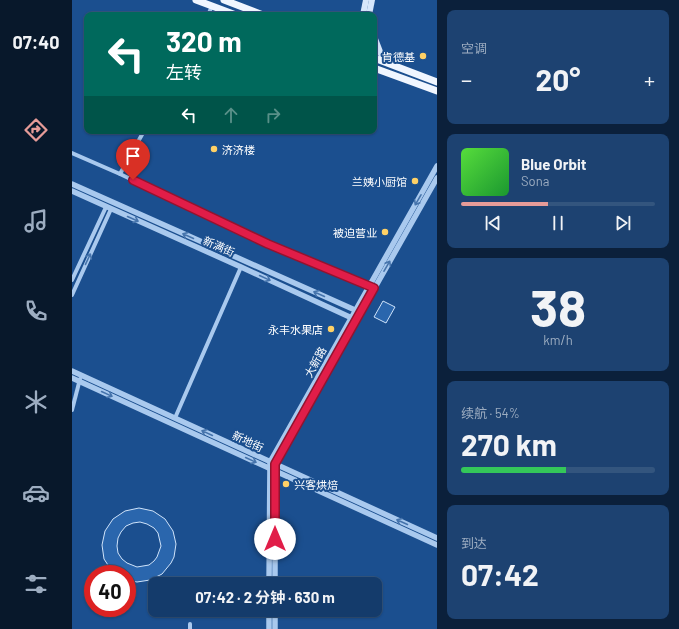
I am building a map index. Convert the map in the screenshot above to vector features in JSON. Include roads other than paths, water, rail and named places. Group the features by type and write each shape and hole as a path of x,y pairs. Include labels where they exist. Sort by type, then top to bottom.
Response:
{"main road":[{"path":"196,0 228,12"},
{"path":"224,0 255,12"},
{"path":"364,12 366,0"},
{"path":"370,12 372,0"},
{"path":"377,44 384,62"},
{"path":"377,59 437,82"},
{"path":"377,69 437,91"}],"street":[{"path":"209,12 212,6"},
{"path":"120,174 142,134"},
{"path":"72,153 268,244 374,288"},
{"name":"大新路","path":"269,577 272,463 355,310 437,166"},
{"name":"大新路","path":"275,577 272,463 437,178"},
{"name":"新满街","path":"72,184 355,310"},
{"name":"新满街","path":"72,191 356,320"},
{"path":"72,280 108,208"},
{"path":"72,295 108,208"},
{"path":"175,418 241,267"},
{"name":"新地街","path":"72,371 437,538"},
{"path":"72,410 82,376"},
{"name":"新地街","path":"72,378 437,545"},
{"path":"268,629 269,617"},
{"path":"275,617 275,629"},
{"path":"190,624 190,629"}],"place":[{"name":"肯德基","path":"423,56"},
{"name":"济济楼","path":"214,149"},
{"name":"兰姨小厨馆","path":"415,181"},
{"name":"被迫营业","path":"385,232"},
{"name":"永丰水果店","path":"331,329"},
{"name":"兴客烘焙","path":"286,484"}]}
